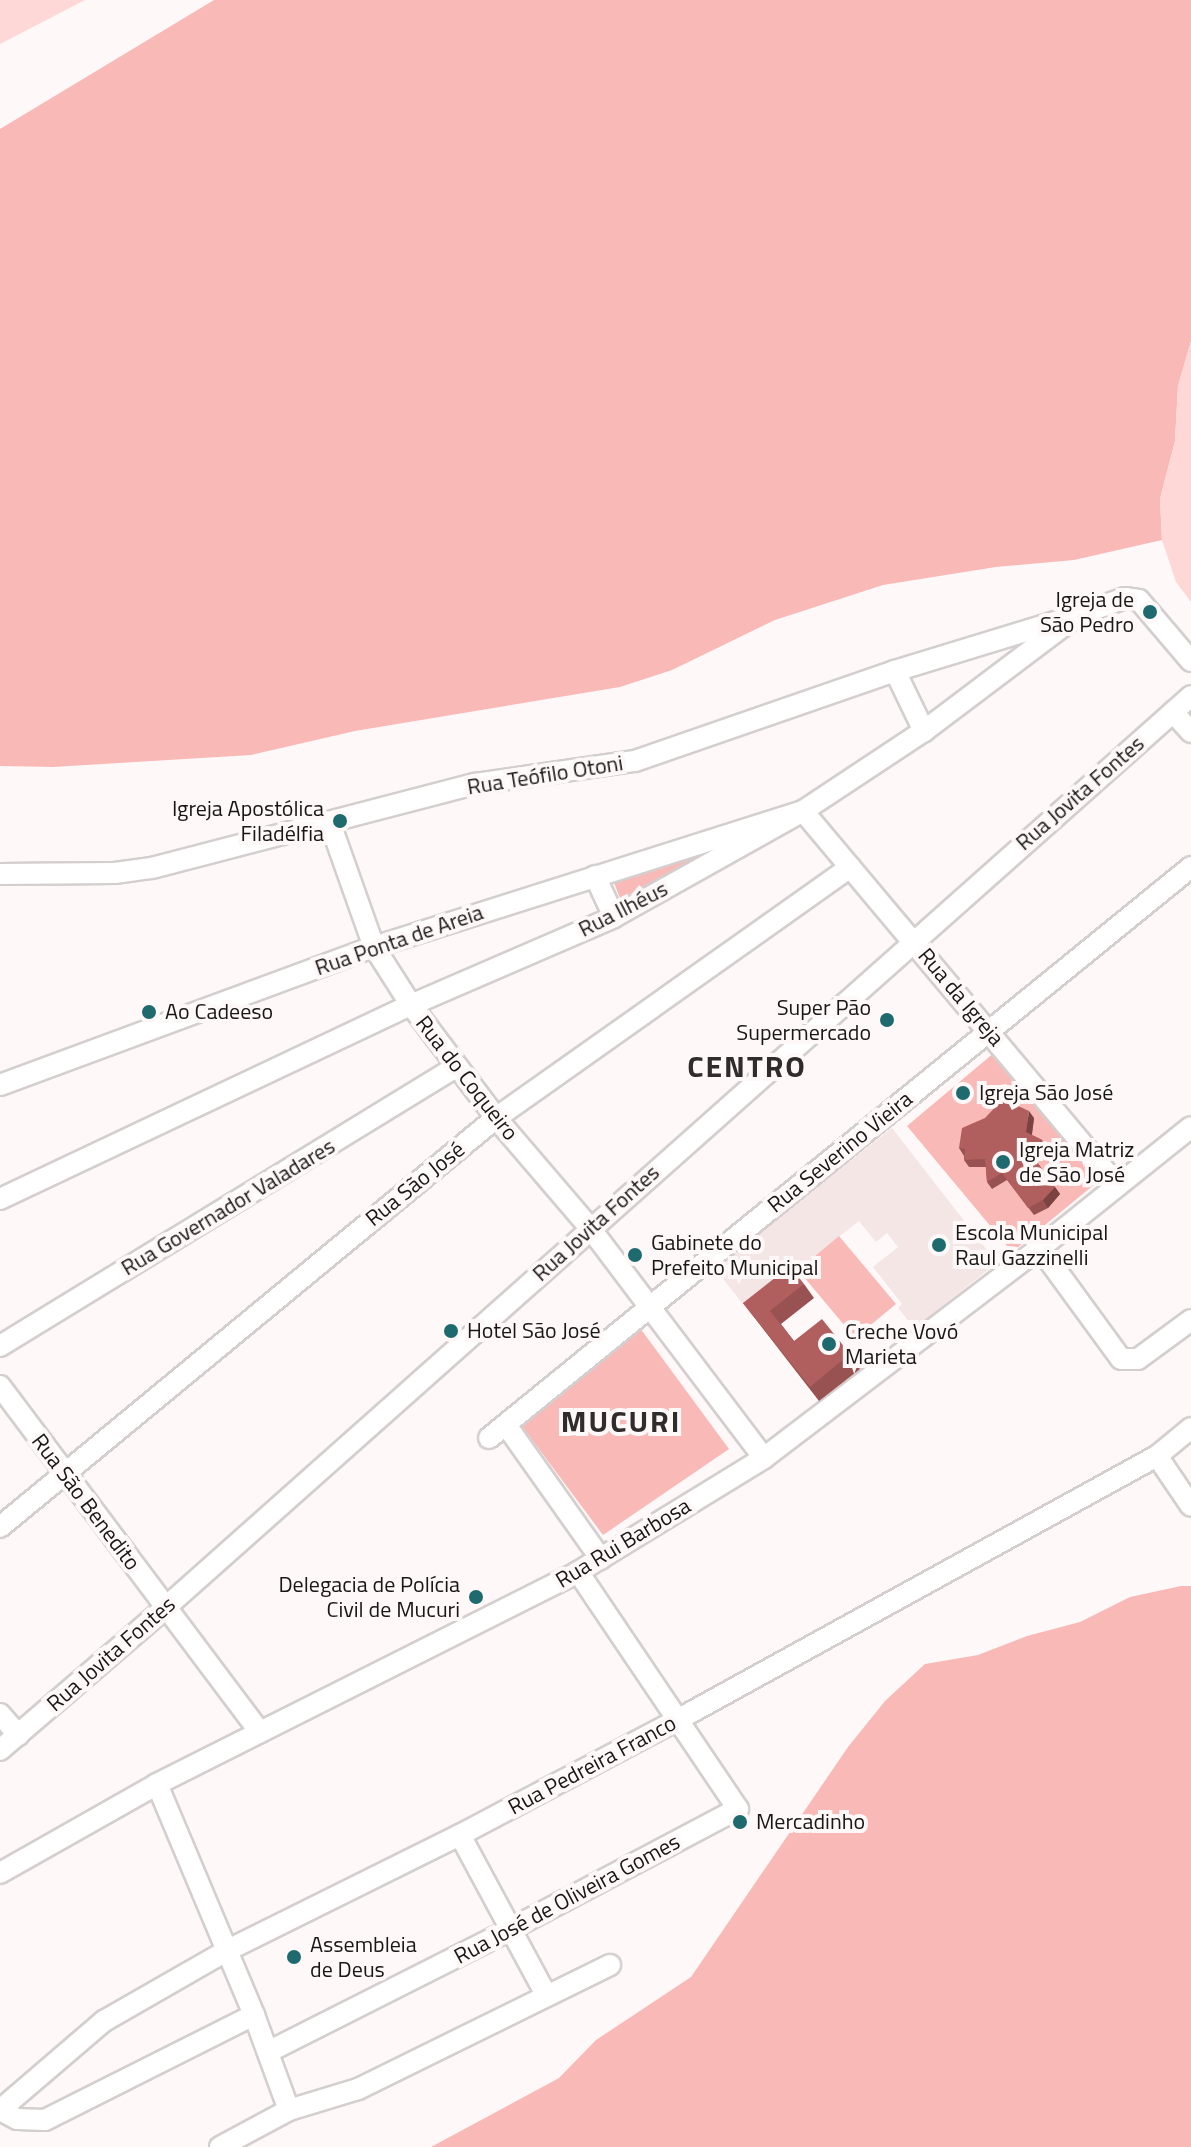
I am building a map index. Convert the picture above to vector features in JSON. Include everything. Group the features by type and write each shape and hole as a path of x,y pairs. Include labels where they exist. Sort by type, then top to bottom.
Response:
{"street":[{"name":"Rua Ilhéus","path":"0,1199 411,1005 614,917 803,811 924,731 1078,615 1125,598 1139,600 1191,661"},
{"name":"Rua Teófilo Otoni","path":"0,874 115,873 152,868 475,784 635,761 895,671 1078,615"},
{"path":"895,671 924,731"},
{"name":"Rua Jovita Fontes","path":"0,1750 165,1608 1191,696"},
{"path":"1173,712 1191,732"},
{"name":"Rua da Igreja","path":"803,811 1116,1184"},
{"name":"Rua Ponta de Areia","path":"0,1085 374,947 803,811"},
{"name":"Rua do Coqueiro","path":"330,823 374,947 411,1005 496,1118 590,1228 764,1458"},
{"name":"Rua São José","path":"0,1527 62,1472 496,1118 850,867"},
{"name":"Rua Severino Vieira","path":"601,1559 498,1432 1191,867"},
{"path":"595,876 614,917"},
{"name":"Rua Governador Valadares","path":"0,1346 456,1067"},
{"name":"Rua Rui Barbosa","path":"0,1873 157,1784 578,1572 764,1458 1040,1248 1116,1184 1191,1127"},
{"path":"1040,1248 1121,1359 1138,1359 1191,1320"},
{"name":"Rua São Benedito","path":"0,1386 260,1732"},
{"name":"Rua Pedreira Franco","path":"0,2110 104,2021 226,1951 460,1835 679,1719 1157,1456 1191,1428"},
{"path":"1157,1456 1191,1506"},
{"path":"578,1572 679,1719"},
{"path":"0,1714 18,1735"},
{"name":"Rua José de Oliveira Gomes","path":"268,2052 738,1809 679,1719"},
{"path":"157,1784 254,2015 289,2110"},
{"path":"460,1835 546,1995"},
{"path":"220,2147 289,2110 358,2089 610,1965"},
{"path":"0,2110 17,2119 45,2120 254,2015"}],"shaded area":[{"path":"0,0 85,0 0,44"},
{"path":"214,0 1191,0 1191,341 1178,386 1175,441 1160,499 1162,540 1074,560 996,567 883,585 775,620 672,670 620,687 355,731 251,755 53,767 0,766 0,129"},
{"path":"1191,341 1191,602 1176,582 1162,540 1160,499 1175,441 1178,386"},
{"path":"707,853 621,901 613,880"},
{"path":"995,1052 1101,1179 1012,1252 907,1126"},
{"path":"892,1128 997,1263 914,1328 898,1308 902,1304 873,1267 898,1247 887,1233 876,1242 859,1221 793,1273 753,1317 714,1267"},
{"path":"839,1236 896,1304 855,1338 798,1270"},
{"path":"640,1328 729,1449 603,1535 521,1425"},
{"path":"1191,1586 1191,2147 431,2147 559,2078 596,2040 691,1977 848,1747 885,1701 925,1664 978,1655 1027,1636 1080,1622 1130,1597"}],"building":[{"name":"Igreja Matriz de São José","path":"1003,1099 1029,1111 1026,1132 1042,1140 1029,1151 1055,1187 1043,1200 1028,1208 1002,1173 987,1182 985,1159 964,1160 965,1149 959,1148 962,1128 985,1118"},
{"name":"Creche Vovó Marieta","path":"790,1266 804,1284 770,1311 794,1341 822,1319 850,1354 810,1387 743,1303"}],"place":[{"name":"Igreja de São Pedro","path":"1150,612"},
{"name":"Igreja Apostólica Filadélfia","path":"340,821"},
{"name":"Ao Cadeeso","path":"149,1012"},
{"name":"Super Pão Supermercado","path":"887,1020"},
{"name":"Igreja São José","path":"963,1093"},
{"name":"Igreja Matriz de São José","path":"1003,1162"},
{"name":"Escola Municipal Raul Gazzinelli","path":"939,1245"},
{"name":"Gabinete do Prefeito Municipal","path":"635,1255"},
{"name":"Hotel São José","path":"451,1331"},
{"name":"Creche Vovó Marieta","path":"829,1344"},
{"name":"Delegacia de Polícia Civil de Mucuri","path":"476,1597"},
{"name":"Mercadinho","path":"740,1822"},
{"name":"Assembleia de Deus","path":"294,1957"}],"district":[{"name":"CENTRO","path":"747,1066"},
{"name":"MUCURI","path":"621,1421"}]}
